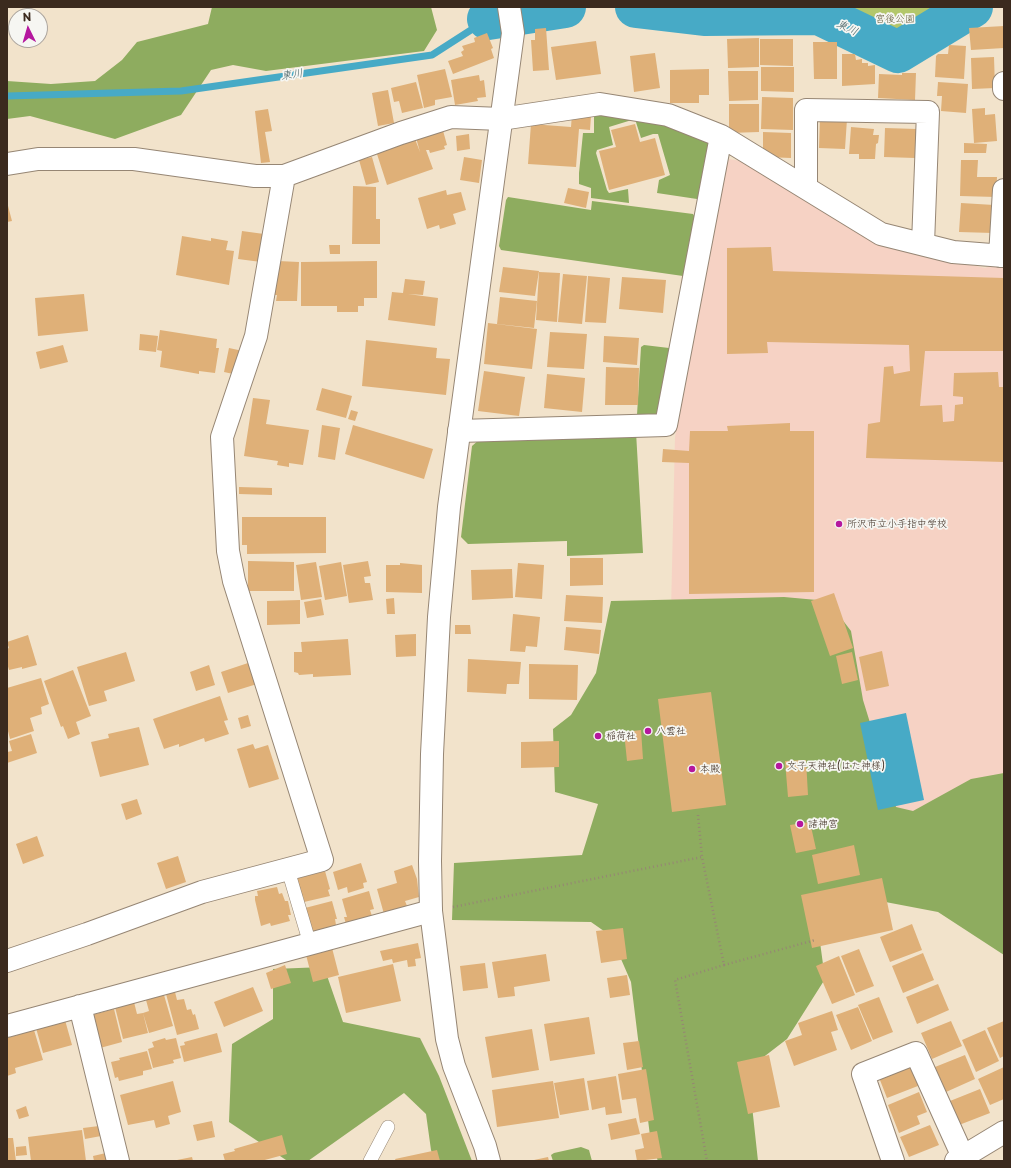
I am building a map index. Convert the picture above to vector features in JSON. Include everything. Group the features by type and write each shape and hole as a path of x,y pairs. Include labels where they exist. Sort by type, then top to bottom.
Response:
{"street":[{"path":"489,1161 485,1146 454,1066 447,1040 431,911 430,861 432,754 439,617 449,507 513,33 509,7"},
{"path":"1004,83 1004,89"},
{"path":"7,164 38,159 134,159 255,176 284,176 401,132 451,117 501,120 600,104 668,115 721,136 881,234 953,252 1002,256 1004,190"},
{"path":"806,188 806,110 928,112 923,244"},
{"path":"459,431 666,425 721,136"},
{"path":"7,961 87,934 202,892 322,860 234,581 228,551 222,437 256,336 284,176"},
{"path":"7,1026 431,911"},
{"path":"80,1006 118,1161"},
{"path":"893,1161 863,1074 916,1053 960,1159 1004,1132"}],"lane":[{"path":"288,870 310,944"},
{"path":"370,1161 388,1127"}],"path":[{"path":"698,816 702,857 724,965"},
{"path":"431,911 702,857"},
{"path":"707,1161 675,980 815,940"}],"shaded area":[{"name":"所沢市立小手指中学校","path":"729,159 746,162 878,244 985,268 1004,261 1004,815 867,859 671,611 675,437 724,174"}],"green space":[{"path":"212,7 431,7 437,30 424,51 266,71 233,65 211,70 181,115 115,139 30,116 7,119 7,81 51,84 95,81 122,60 137,42 208,24"},
{"name":"宮後公園","path":"839,7 950,7 897,31 839,12"},
{"path":"594,112 665,120 710,139 701,198 697,199 657,193 659,180 670,175 658,134 641,138 635,119 609,127 613,145 597,150 596,153 607,190 609,193 628,189 629,203 591,198 591,188 579,184 579,173 583,133 594,133"},
{"path":"508,197 591,210 592,201 693,214 696,219 685,272 683,276 501,250 499,246 506,200"},
{"path":"644,345 669,348 672,351 660,415 640,417 637,415 641,347"},
{"path":"636,432 643,553 567,556 567,541 468,544 461,537 472,446 480,439"},
{"path":"784,597 828,601 851,631 863,700 896,807 913,811 971,779 1004,773 1004,955 938,912 854,896 817,920 825,979 787,1039 748,1069 758,1161 658,1161 651,1144 631,982 611,936 591,922 452,920 454,863 582,855 598,804 555,792 553,729 571,715 596,673 611,601"},
{"path":"324,967 343,1022 420,1038 439,1076 472,1161 435,1161 431,1150 426,1114 404,1093 308,1161 286,1160 229,1122 232,1044 273,1019 273,969"},
{"path":"581,1147 589,1150 592,1161 553,1161 551,1155 554,1153"}],"water":[{"path":"906,713 924,800 878,810 860,723"}],"building":[{"path":"1004,26 1004,48 971,50 969,28"},
{"path":"546,28 549,70 533,71 531,40 535,40 535,29"},
{"path":"487,33 493,48 491,49 494,58 453,74 448,61 463,56 461,52 464,50 462,46 475,42 474,38"},
{"path":"759,38 759,67 728,68 727,39"},
{"path":"760,39 793,39 793,66 760,65"},
{"path":"596,41 601,74 556,80 551,47"},
{"path":"813,42 837,42 837,79 814,79"},
{"path":"949,45 966,46 964,79 935,77 936,56 938,54 948,54"},
{"path":"655,53 660,88 634,92 630,56"},
{"path":"842,54 855,54 856,60 862,59 862,63 868,63 868,66 875,65 875,84 842,86"},
{"path":"994,57 995,88 972,89 971,58"},
{"path":"761,67 794,67 794,92 761,91"},
{"path":"445,69 452,97 435,100 435,105 424,108 417,75"},
{"path":"709,69 709,95 699,95 699,103 670,103 670,70"},
{"path":"728,71 758,71 758,100 729,101"},
{"path":"902,73 916,73 915,100 878,98 879,74 902,75"},
{"path":"479,75 480,81 484,80 486,97 477,98 478,101 455,105 451,80"},
{"path":"416,82 423,108 402,113 399,101 394,102 391,88"},
{"path":"938,82 968,84 966,113 941,111 942,96 937,96"},
{"path":"388,90 394,123 378,126 372,93"},
{"path":"762,97 793,98 793,130 761,129"},
{"path":"729,104 759,104 759,132 729,133"},
{"path":"985,108 985,115 995,114 997,141 974,143 972,109"},
{"path":"268,109 272,131 265,132 270,162 261,163 255,111"},
{"path":"572,114 591,116 590,130 579,129 576,167 528,164 531,124 571,127"},
{"path":"820,118 847,119 845,149 819,148"},
{"path":"635,124 640,142 655,138 665,175 609,190 599,151 616,147 611,130"},
{"path":"442,127 447,145 444,146 445,149 430,153 429,150 426,150 433,169 387,185 376,151 415,139 420,152 415,134"},
{"path":"851,127 874,129 873,135 879,135 878,143 876,144 875,159 859,159 859,154 849,154"},
{"path":"885,128 917,129 915,158 884,157"},
{"path":"763,132 791,133 791,158 766,157 763,154"},
{"path":"469,134 470,149 457,151 456,136"},
{"path":"964,143 987,144 986,153 964,153"},
{"path":"372,157 379,182 366,185 359,160"},
{"path":"464,157 482,160 479,183 460,180"},
{"path":"961,160 978,160 977,177 997,177 996,197 960,196"},
{"path":"353,186 376,187 376,219 380,219 380,244 352,244"},
{"path":"568,188 589,192 586,208 564,203"},
{"path":"446,190 447,195 461,192 466,210 453,214 456,224 440,229 439,225 427,229 418,198"},
{"path":"7,202 12,221 7,222"},
{"path":"961,203 994,205 993,233 959,232"},
{"path":"242,231 264,234 261,262 238,259"},
{"path":"182,236 211,241 211,238 228,241 226,250 234,251 229,285 176,275"},
{"path":"329,245 340,245 340,254 330,254"},
{"path":"771,247 773,271 1004,278 1004,351 925,351 920,406 942,405 943,422 954,421 955,405 963,404 963,397 953,396 954,373 998,372 999,387 1004,387 1004,462 866,458 868,424 880,422 884,367 893,366 894,374 910,371 909,345 767,342 768,353 727,354 727,248"},
{"path":"278,261 299,262 297,301 276,301 277,295 274,295"},
{"path":"377,261 377,298 364,298 364,306 358,306 358,312 337,312 337,306 301,306 301,262"},
{"path":"503,267 539,271 535,296 499,292"},
{"path":"539,272 560,273 557,322 536,320"},
{"path":"563,274 587,276 582,324 558,322"},
{"path":"588,276 610,278 606,323 585,322"},
{"path":"622,277 666,280 663,313 619,309"},
{"path":"405,279 425,281 423,295 408,294 438,298 435,326 388,320 392,292 403,293"},
{"path":"84,294 88,331 38,336 35,298"},
{"path":"500,297 537,301 534,328 497,324"},
{"path":"488,323 537,329 532,369 484,364"},
{"path":"160,330 217,339 216,348 219,348 215,373 199,371 199,374 160,367 162,351 157,350"},
{"path":"550,332 587,334 584,369 547,367"},
{"path":"140,334 158,336 156,352 139,350"},
{"path":"604,336 639,338 637,365 603,362"},
{"path":"366,340 437,348 436,358 450,359 446,395 362,386"},
{"path":"63,345 68,362 40,369 36,352"},
{"path":"229,348 243,351 238,375 224,372"},
{"path":"606,367 639,368 638,405 605,405"},
{"path":"484,371 525,377 519,416 478,411"},
{"path":"547,374 585,378 582,412 544,408"},
{"path":"322,388 352,396 346,418 316,410"},
{"path":"253,398 270,400 266,424 309,430 303,465 289,463 289,467 277,465 278,461 244,456"},
{"path":"351,410 358,412 355,421 348,419"},
{"path":"790,423 790,431 814,431 814,592 689,594 689,463 662,462 663,449 689,451 690,431 728,431 727,426"},
{"path":"322,425 340,428 335,460 318,457"},
{"path":"353,425 433,449 424,479 345,454"},
{"path":"239,487 272,488 272,495 239,494"},
{"path":"242,517 326,517 326,553 247,554 247,545 242,545"},
{"path":"570,558 603,558 603,585 570,586"},
{"path":"248,561 294,562 294,591 248,591"},
{"path":"368,561 371,576 364,577 365,583 370,583 373,600 349,603 343,565"},
{"path":"316,562 322,597 301,600 296,565"},
{"path":"341,562 347,596 325,600 319,566"},
{"path":"400,563 422,565 422,593 386,592 386,565 400,565"},
{"path":"518,563 544,565 542,599 515,597"},
{"path":"512,569 513,598 472,600 471,570"},
{"path":"834,593 853,648 830,656 811,601"},
{"path":"566,595 603,597 602,623 564,621"},
{"path":"394,598 395,614 387,614 386,599"},
{"path":"321,599 324,615 307,618 304,602"},
{"path":"300,600 300,624 267,625 267,601"},
{"path":"513,614 540,617 537,647 526,646 525,652 510,651"},
{"path":"455,625 470,625 471,634 455,634"},
{"path":"566,627 601,630 599,654 564,650"},
{"path":"416,634 416,656 396,657 395,635"},
{"path":"28,635 37,665 22,669 22,667 9,670 7,663 7,649 9,648 7,642"},
{"path":"348,639 351,675 313,677 313,674 299,675 298,673 294,672 294,652 302,652 301,642"},
{"path":"882,651 889,686 866,691 859,657"},
{"path":"126,652 135,681 104,691 107,701 89,706 77,667"},
{"path":"852,652 858,680 842,684 836,656"},
{"path":"468,659 521,662 519,684 507,684 506,694 467,692"},
{"path":"251,662 257,684 228,693 221,672"},
{"path":"529,664 578,665 577,700 529,699"},
{"path":"209,665 215,685 196,691 190,672"},
{"path":"73,670 91,716 76,722 80,734 68,739 63,726 61,727 44,681"},
{"path":"41,678 49,704 41,707 42,714 30,718 34,731 10,739 7,727 7,688"},
{"path":"711,692 726,805 672,812 658,699"},
{"path":"220,696 228,720 224,721 229,734 205,742 204,738 179,747 179,744 164,749 153,719"},
{"path":"248,715 251,726 241,729 238,718"},
{"path":"139,727 149,765 100,777 91,742 109,738 108,734"},
{"path":"641,730 643,759 627,761 624,732"},
{"path":"31,734 37,753 7,763 7,752 12,751 9,741"},
{"path":"559,741 559,767 521,768 521,742"},
{"path":"253,744 255,749 268,745 279,779 249,788 237,749"},
{"path":"806,760 808,795 788,797 785,761"},
{"path":"137,799 142,814 126,820 121,804"},
{"path":"810,822 816,849 796,853 790,825"},
{"path":"37,836 44,856 23,864 16,844"},
{"path":"854,845 860,875 818,884 812,855"},
{"path":"178,856 186,882 166,889 157,863"},
{"path":"361,863 367,882 363,883 364,888 348,893 347,887 338,890 333,872"},
{"path":"412,865 417,879 419,897 405,901 407,906 384,914 377,889 397,883 394,871"},
{"path":"325,871 330,889 328,890 330,896 304,902 303,896 300,897 295,879"},
{"path":"882,878 893,930 812,948 801,895"},
{"path":"277,887 279,894 282,893 285,901 288,901 291,915 288,915 290,921 271,926 270,923 261,926 255,900 255,896 258,896 257,891"},
{"path":"369,891 374,909 370,910 372,916 346,924 344,917 347,917 342,899"},
{"path":"332,901 337,919 335,919 336,925 312,932 305,908"},
{"path":"912,924 922,950 890,962 880,937"},
{"path":"623,928 627,959 601,963 596,931"},
{"path":"418,943 421,958 415,959 416,966 408,967 407,960 393,963 392,959 383,961 380,951"},
{"path":"331,944 339,975 313,982 305,951"},
{"path":"859,949 874,986 856,993 841,956"},
{"path":"923,953 934,980 903,993 892,966"},
{"path":"546,954 550,981 514,987 515,996 498,998 492,962"},
{"path":"839,956 855,995 832,1004 816,966"},
{"path":"485,963 488,988 463,991 460,966"},
{"path":"393,964 401,1001 346,1013 338,977"},
{"path":"285,965 291,983 271,989 266,973"},
{"path":"627,975 630,995 610,998 607,978"},
{"path":"938,984 949,1010 917,1024 906,997"},
{"path":"253,987 263,1011 224,1027 214,1002"},
{"path":"175,992 177,1000 184,999 187,1010 191,1009 193,1015 195,1014 199,1029 177,1035 166,994"},
{"path":"164,995 173,1026 149,1033 143,1013 149,1011 146,1000"},
{"path":"879,997 893,1032 873,1040 858,1005"},
{"path":"134,1002 137,1014 143,1013 148,1033 123,1039 115,1007"},
{"path":"858,1007 872,1041 851,1050 836,1015"},
{"path":"114,1009 122,1042 100,1048 92,1015"},
{"path":"832,1011 838,1030 831,1032 837,1050 794,1066 785,1041 802,1035 798,1023"},
{"path":"589,1017 595,1054 550,1061 544,1024"},
{"path":"65,1020 72,1045 43,1053 36,1028"},
{"path":"951,1021 962,1046 932,1059 921,1033"},
{"path":"1004,1021 1004,1056 1000,1058 987,1028"},
{"path":"532,1029 539,1070 492,1078 485,1037"},
{"path":"34,1030 43,1060 15,1068 16,1073 7,1076 7,1038"},
{"path":"985,1030 999,1061 976,1072 962,1040"},
{"path":"217,1033 222,1052 184,1062 180,1046 185,1045 184,1042"},
{"path":"165,1038 166,1040 176,1038 181,1058 173,1060 174,1063 153,1068 148,1049 154,1047 152,1042"},
{"path":"639,1041 643,1067 627,1070 623,1043"},
{"path":"147,1051 152,1069 143,1071 143,1075 119,1081 118,1077 115,1078 111,1062 120,1060 119,1058"},
{"path":"769,1055 780,1107 748,1114 737,1062"},
{"path":"965,1055 975,1079 946,1092 935,1067"},
{"path":"913,1061 923,1084 887,1098 878,1075"},
{"path":"1004,1067 1004,1099 990,1105 978,1079"},
{"path":"646,1069 654,1120 640,1123 636,1098 622,1100 618,1074"},
{"path":"616,1076 622,1113 606,1115 605,1107 592,1110 587,1081"},
{"path":"584,1078 589,1110 560,1115 554,1083"},
{"path":"173,1081 181,1112 168,1116 170,1124 156,1128 154,1120 128,1125 120,1095"},
{"path":"553,1081 559,1118 497,1127 492,1090"},
{"path":"980,1089 990,1113 959,1125 950,1101"},
{"path":"919,1092 927,1112 917,1116 920,1124 899,1133 888,1105"},
{"path":"26,1106 29,1116 19,1119 16,1110"},
{"path":"636,1118 640,1134 611,1140 608,1124"},
{"path":"212,1121 215,1137 197,1141 193,1125"},
{"path":"930,1125 939,1145 909,1157 900,1137"},
{"path":"99,1126 101,1136 85,1139 83,1128"},
{"path":"82,1130 86,1161 31,1161 28,1137"},
{"path":"657,1131 662,1158 637,1161 635,1150 644,1148 641,1134"},
{"path":"282,1135 287,1154 261,1161 225,1161 223,1154 235,1151 234,1149"},
{"path":"7,1138 13,1138 16,1161 7,1161"},
{"path":"26,1146 27,1155 16,1156 16,1147"},
{"path":"437,1150 440,1161 396,1161 395,1159"},
{"path":"106,1153 107,1161 94,1161 93,1156"},
{"path":"192,1157 193,1161 177,1161 177,1160"},
{"path":"548,1157 549,1161 534,1161 534,1160"}],"waterway":[{"name":"東川","path":"488,19 565,7"},
{"name":"東川","path":"636,7 704,15 819,14 898,52 972,7"},
{"name":"東川","path":"7,96 181,91 432,55 488,19"}],"place":[{"name":"所沢市立小手指中学校","path":"839,524"},
{"name":"八雲社","path":"648,731"},
{"name":"稲荷社","path":"598,736"},
{"name":"文子天神社(はた神様)","path":"779,766"},
{"name":"本殿","path":"692,769"},
{"name":"諸神宮","path":"800,824"}]}
